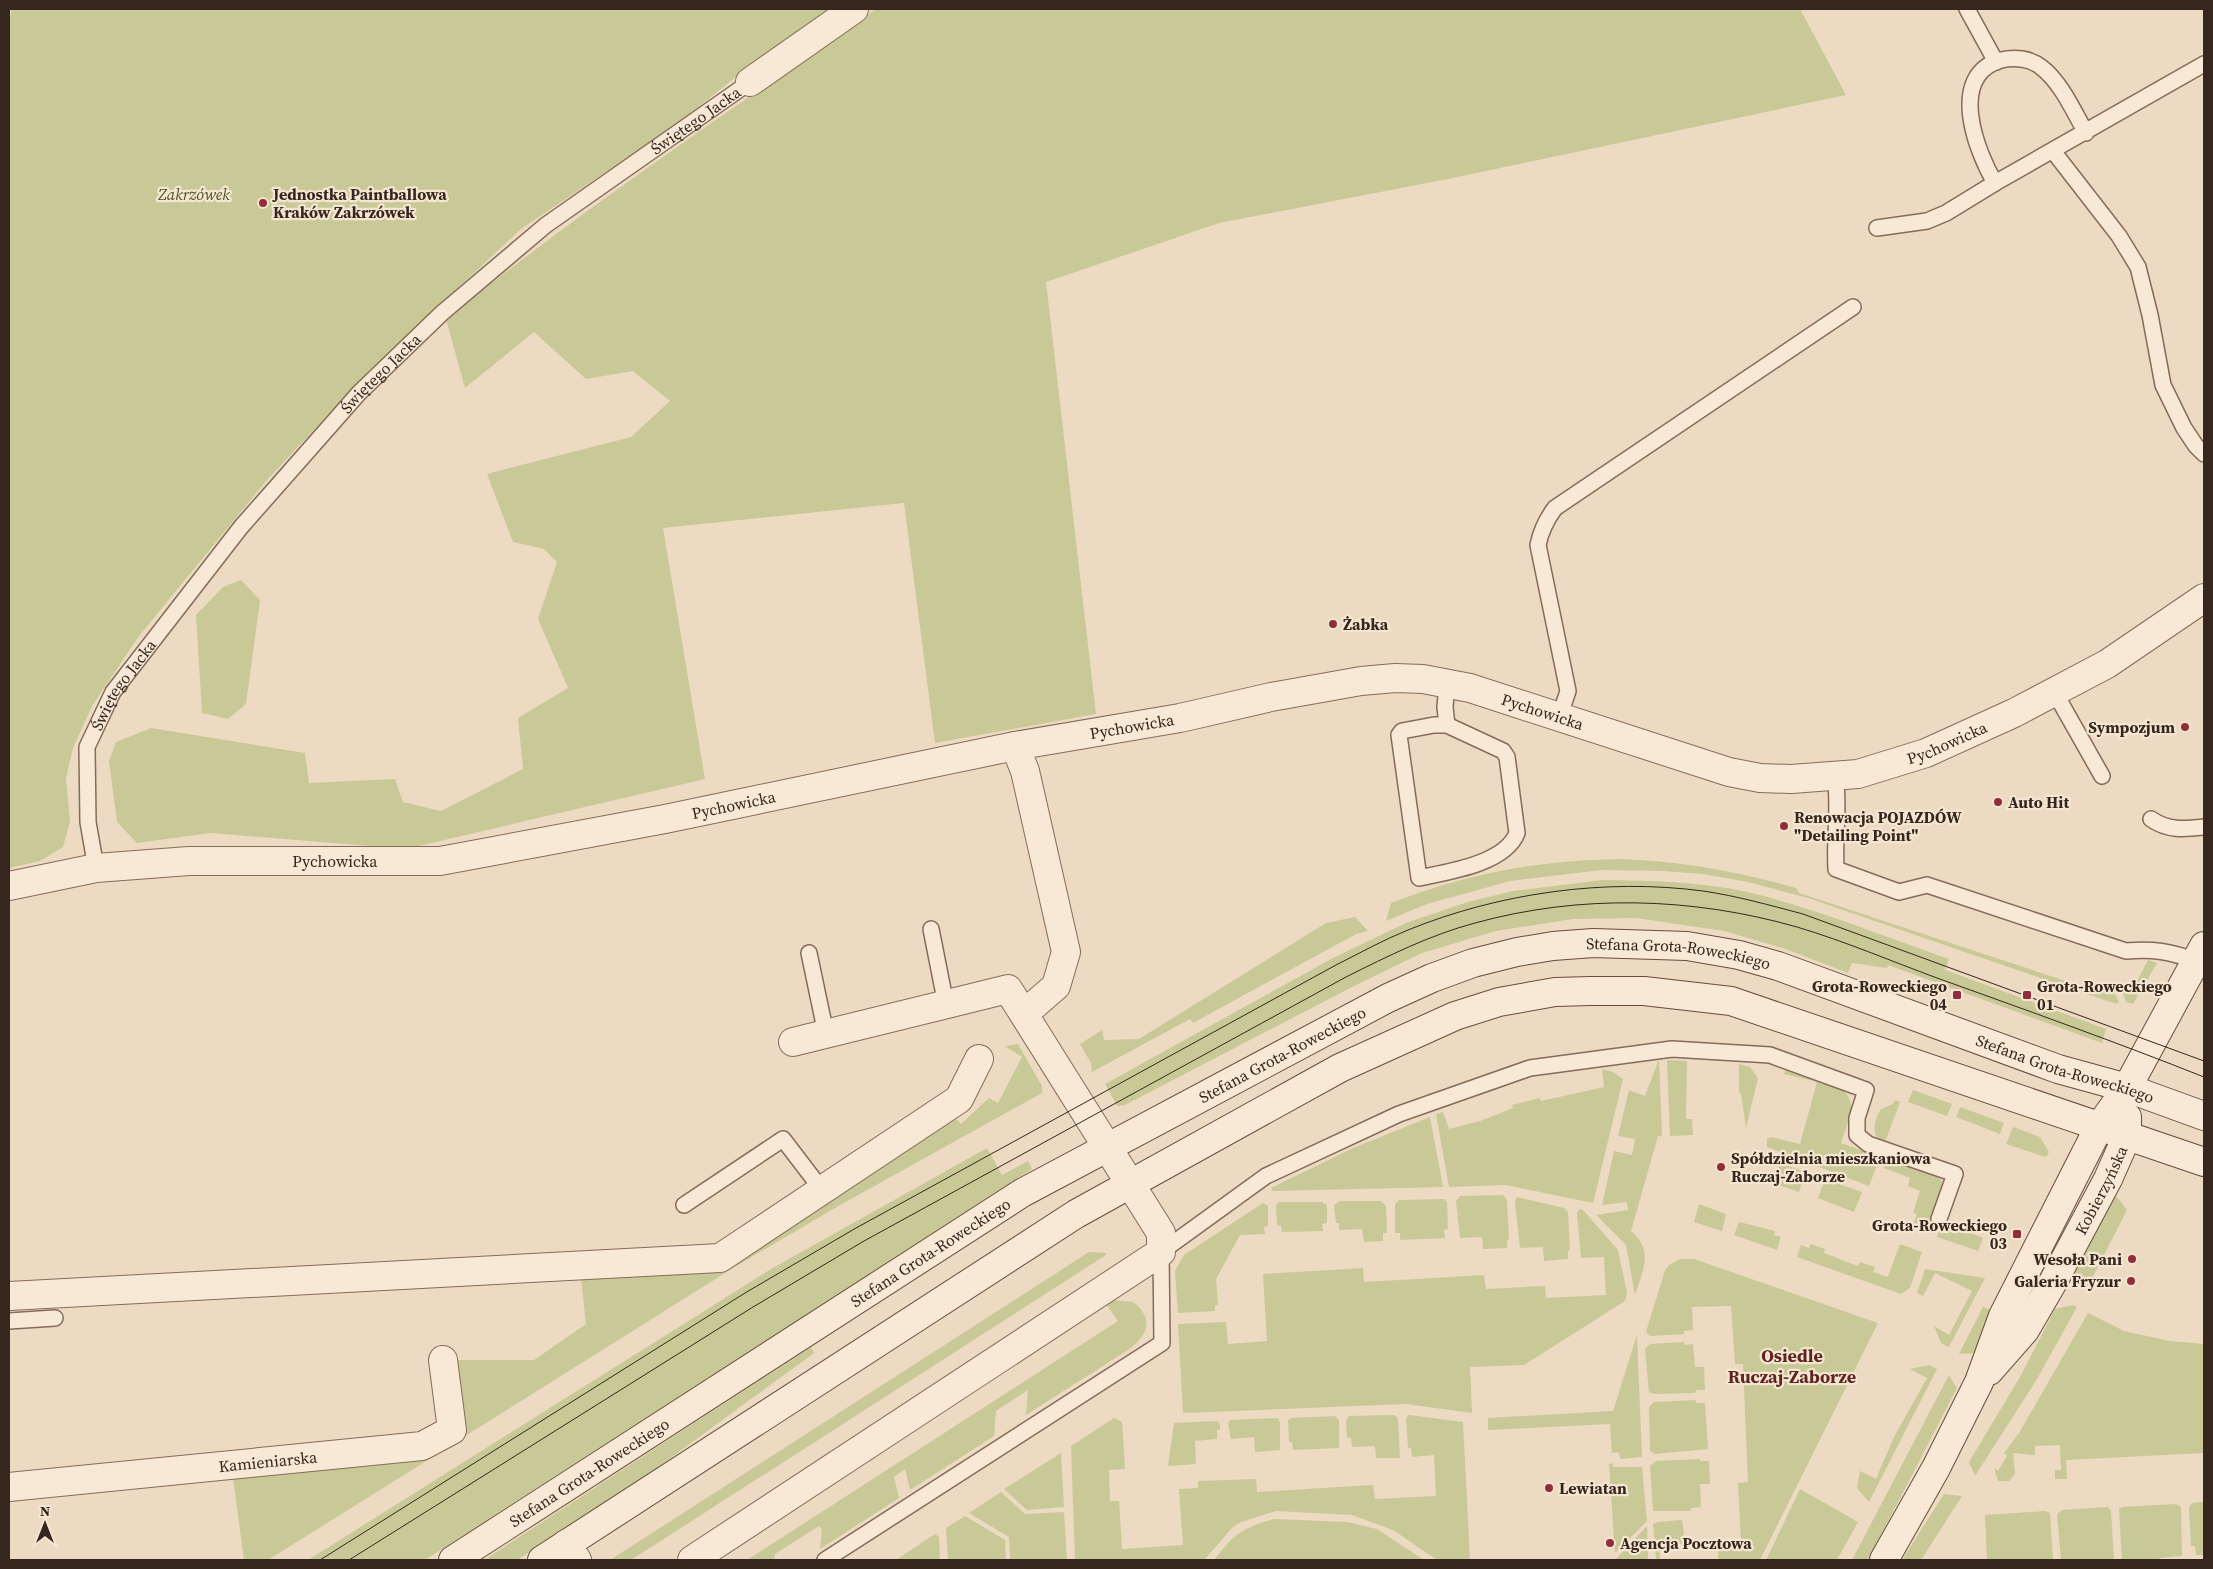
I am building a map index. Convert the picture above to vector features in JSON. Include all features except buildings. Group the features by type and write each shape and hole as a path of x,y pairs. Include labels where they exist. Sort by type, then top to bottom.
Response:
{"street":[{"name":"Świętego Jacka","path":"750,82 854,9"},
{"name":"Pychowicka","path":"9,886 96,868 231,860 440,861 665,819 1015,746 1180,718 1250,701 1361,681 1410,678 1447,683 1729,772 1760,778 1791,779 1858,774 1926,752 2014,713 2107,664 2204,598"},
{"path":"1015,746 1025,771 1066,952 1056,986 1025,1013"},
{"name":"Stefana Grota-Roweckiego","path":"453,1560 988,1213 1108,1146 1388,998 1432,978 1473,963 1553,946 1637,943 1678,946 1739,955 1778,966 2073,1074 2128,1088 2204,1116"},
{"name":"Kobierzyńska","path":"1884,1560 1936,1468 1979,1382 2002,1316 2100,1126 2128,1088 2200,954"},
{"path":"692,1560 1161,1252 1161,1233 1025,1013 1008,989 793,1042"},
{"path":"542,1560 572,1552 1076,1214 1130,1182 1340,1068 1455,1016 1500,1002 1555,992 1644,991 1731,1001 2204,1162"},
{"path":"9,1296 720,1258 959,1099 979,1060"},
{"name":"Kobierzyńska","path":"1979,1382 2025,1330 2108,1179 2127,1136 2128,1088"},
{"name":"Kamieniarska","path":"9,1487 422,1446 452,1430 443,1360"}],"lane":[{"path":"1967,9 1996,62"},
{"path":"1994,182 1977,148 1970,98 1974,82 1984,70 1996,62 2011,58 2030,60 2042,67 2055,82 2086,133"},
{"path":"1877,228 1927,221 1946,214 1994,182 2086,133 2204,64"},
{"name":"Świętego Jacka","path":"96,868 88,822 87,747 113,692 241,527 360,393 442,313 546,225 750,82"},
{"path":"2053,151 2124,242 2138,267 2163,385 2184,428 2204,454"},
{"path":"1559,718 1568,691 1538,545 1546,520 1555,508 1853,307"},
{"path":"1447,683 1447,725"},
{"path":"2054,692 2102,776"},
{"path":"1447,725 1498,747 1507,757 1517,833 1506,848 1487,859 1456,870 1419,878 1399,735 1402,731 1409,729 1447,725"},
{"path":"1835,775 1838,794 1835,843 1836,869 1899,892 1927,884 2126,951 2154,949 2200,954"},
{"path":"2151,819 2162,826 2176,829 2204,827"},
{"path":"931,929 946,1005"},
{"path":"809,953 826,1034"},
{"path":"825,1560 1162,1343 1161,1252 1266,1176 1399,1114 1530,1068 1672,1049 1770,1055 1866,1090 1858,1118 1858,1135 1868,1144 1955,1174 1939,1218"},
{"path":"684,1205 783,1139 822,1190"},
{"path":"9,1321 55,1318"}],"green space":[{"name":"Zakrzówek","path":"12,9 835,9 732,80 680,122 521,229 364,376 267,480 139,636 92,706 73,748 66,778 70,822 63,847 40,861 9,868 9,21"},
{"path":"876,9 1800,9 1846,95 1448,179 1219,223 1046,282 1096,714 935,743 904,503 663,528 705,779 406,849 211,833 137,843 117,822 109,761 116,742 151,728 305,753 309,783 395,779 403,802 441,811 523,769 518,718 568,688 538,619 557,562 544,549 513,542 487,474 631,437 670,401 633,371 586,379 534,332 465,388 446,319 604,199"},
{"path":"241,580 260,600 246,704 228,719 202,713 196,615 223,587"},
{"path":"1618,859 1664,862 1708,868 1796,888 1799,893 2102,993 2112,989 2119,1002 2116,1004 1808,898 1748,882 1703,874 1602,870 1510,881 1427,904 1386,921 1391,903 1475,876 1558,862"},
{"path":"1602,880 1675,882 1729,888 1824,914 1949,959 1945,970 2106,1029 2102,1043 1888,965 1887,968 1852,963 1848,973 1783,948 1724,931 1636,918 1573,919 1496,931 1422,953 1352,987 1125,1105 1117,1106 1105,1084 1333,958 1406,923 1468,902 1513,891"},
{"path":"1355,917 1368,931 1356,934 1193,1023 1190,1019 1092,1072 1091,1063 1080,1044 1102,1030 1104,1040 1139,1039 1326,923"},
{"path":"2148,960 2157,963 2133,1004 2126,1002 2120,985 2135,985"},
{"path":"1018,1044 1042,1086 1042,1093 842,1204 733,1268 459,1440 451,1360 534,1360 586,1324 581,1278 712,1270 953,1116 961,1124 989,1098 998,1103 1022,1057 1005,1046"},
{"path":"1659,1059 1662,1136 1658,1136 1631,1231 1638,1238 1642,1246 1645,1261 1635,1295 1626,1245 1596,1215 1628,1210 1627,1202 1602,1205 1614,1151 1632,1155 1635,1139 1618,1136 1629,1090 1645,1096"},
{"path":"1667,1060 1687,1061 1686,1119 1692,1119 1693,1135 1670,1136"},
{"path":"1739,1064 1750,1067 1758,1078 1746,1128 1741,1093 1739,1093"},
{"path":"1602,1069 1613,1072 1623,1079 1593,1203 1506,1185 1449,1187 1436,1114 1443,1112 1449,1129 1480,1121 1513,1108 1512,1105 1540,1098 1541,1101 1604,1087"},
{"path":"1785,1070 1824,1080 1843,1090 1851,1105 1848,1124 1841,1143 1880,1157 1869,1186 1767,1147 1767,1139 1771,1137 1800,1144 1817,1082 1784,1074"},
{"path":"1913,1090 1952,1104 1947,1116 1908,1102"},
{"path":"1895,1100 1900,1102 1884,1145 1875,1133 1876,1118 1881,1109 1893,1104"},
{"path":"1960,1107 2004,1123 2000,1134 1956,1117"},
{"path":"1430,1117 1443,1187 1273,1191 1271,1188 1353,1148"},
{"path":"2013,1127 2040,1137 2049,1152 2046,1157 2006,1144"},
{"path":"987,1148 1002,1175 1028,1161 1032,1169 428,1558 423,1560 308,1560 771,1269"},
{"path":"1887,1159 1937,1176 1942,1181 1943,1187 1929,1234 1912,1228 1917,1214 1913,1213 1920,1191 1908,1186 1910,1178 1884,1168"},
{"path":"1780,1163 1805,1172 1799,1192 1773,1183"},
{"path":"1825,1179 1862,1192 1854,1212 1818,1198"},
{"path":"1503,1195 1507,1200 1509,1240 1507,1240 1507,1248 1483,1249 1482,1237 1460,1238 1456,1201 1460,1196"},
{"path":"2113,1195 2117,1197 2127,1210 2086,1290 2072,1273"},
{"path":"1517,1197 1564,1208 1568,1212 1570,1250 1568,1251 1568,1259 1544,1261 1543,1247 1520,1248 1515,1202"},
{"path":"1444,1199 1447,1202 1448,1229 1444,1230 1445,1238 1400,1240 1400,1233 1395,1233 1395,1204 1399,1200"},
{"path":"1340,1201 1381,1201 1386,1206 1387,1233 1383,1233 1383,1241 1364,1242 1362,1229 1339,1230 1339,1223 1336,1223 1334,1205"},
{"path":"1279,1202 1322,1202 1327,1205 1327,1223 1322,1224 1323,1231 1282,1232 1281,1226 1277,1225 1276,1205"},
{"path":"1263,1203 1268,1206 1268,1226 1264,1227 1265,1234 1240,1235 1216,1279 1218,1305 1215,1306 1215,1311 1178,1313 1175,1271 1184,1255"},
{"path":"1699,1204 1726,1214 1722,1231 1694,1222"},
{"path":"1579,1209 1583,1210 1618,1250 1627,1293 1625,1301 1524,1365 1470,1367 1472,1413 1406,1404 1183,1413 1178,1324 1226,1322 1228,1344 1267,1341 1263,1274 1363,1268 1364,1282 1484,1275 1486,1289 1545,1286 1546,1298 1606,1295 1604,1257 1581,1258 1577,1213"},
{"path":"1943,1221 1983,1238 1978,1251 1937,1237"},
{"path":"1739,1222 1775,1231 1774,1235 1781,1237 1777,1250 1734,1235"},
{"path":"1811,1244 1825,1249 1824,1253 1858,1266 1860,1262 1875,1267 1873,1272 1888,1277 1900,1244 1922,1252 1910,1288 1901,1294 1797,1257 1801,1245 1809,1248"},
{"path":"1089,1252 1106,1253 1106,1255 631,1560 610,1560"},
{"path":"1680,1259 1694,1259 1878,1323 1760,1560 1718,1560 1718,1544 1741,1542 1738,1483 1748,1482 1743,1364 1735,1364 1731,1306 1692,1307 1693,1330 1684,1331 1684,1334 1650,1336 1646,1332 1665,1270 1669,1265"},
{"path":"1925,1269 1985,1278 1949,1347 1941,1343 1934,1326 1949,1335 1972,1291 1935,1273 1923,1296 1917,1293"},
{"path":"1115,1300 1133,1302 1140,1308 1146,1321 1144,1333 1128,1350 1026,1415 1028,1390 996,1411 994,1436 910,1490 905,1469 894,1477 899,1498 820,1549 822,1529 819,1526 775,1554 774,1560 747,1560 1118,1321 1106,1304"},
{"path":"2073,1305 2077,1307 2037,1379 1975,1476 1969,1462 2020,1377 2055,1309"},
{"path":"1983,1307 1990,1310 1976,1353 1959,1354"},
{"path":"2088,1313 2124,1331 2170,1341 2204,1344 2204,1453 2066,1460 2067,1479 2055,1479 2055,1470 2061,1470 2060,1445 2035,1446 2035,1455 2013,1453 2015,1474 2009,1481 1998,1481 1994,1468 1998,1471 2007,1456 2004,1453 2019,1433"},
{"path":"1637,1335 1642,1457 1621,1459 1618,1452 1612,1453 1610,1424 1488,1430 1488,1418 1613,1411"},
{"path":"1684,1342 1685,1345 1693,1344 1695,1367 1704,1367 1705,1390 1696,1390 1695,1393 1654,1394 1649,1392 1645,1349 1650,1344"},
{"path":"811,1347 814,1353 646,1476 517,1560 484,1560"},
{"path":"1929,1365 1937,1369 1869,1502 1857,1488 1860,1471 1876,1479 1894,1437 1927,1378 1910,1369"},
{"path":"1949,1375 1957,1388 1868,1560 1852,1560"},
{"path":"1696,1400 1696,1403 1705,1403 1708,1449 1655,1454 1650,1451 1649,1407 1654,1402"},
{"path":"1394,1415 1398,1418 1400,1458 1376,1458 1375,1446 1352,1447 1351,1438 1347,1438 1346,1420 1349,1416"},
{"path":"1409,1415 1463,1422 1470,1560 1437,1560 1393,1530 1352,1515 1276,1511 1241,1522 1232,1528 1204,1560 1075,1560 1071,1446 1114,1418 1122,1422 1125,1469 1109,1470 1110,1501 1119,1501 1122,1549 1183,1545 1179,1489 1198,1488 1198,1481 1256,1479 1257,1492 1373,1485 1375,1499 1436,1496 1434,1455 1412,1457 1411,1448 1408,1448 1406,1418"},
{"path":"1335,1416 1339,1420 1339,1448 1293,1450 1292,1442 1289,1442 1288,1420 1291,1418"},
{"path":"1278,1418 1280,1423 1280,1450 1255,1452 1254,1437 1231,1439 1228,1424 1230,1420"},
{"path":"1217,1421 1220,1424 1220,1430 1217,1430 1217,1439 1195,1441 1196,1464 1168,1466 1174,1423"},
{"path":"1061,1453 1064,1507 1027,1510 1004,1489"},
{"path":"426,1455 431,1458 268,1560 244,1560 233,1478"},
{"path":"1700,1459 1700,1461 1709,1461 1710,1484 1700,1484 1701,1507 1691,1508 1691,1511 1653,1511 1650,1466 1656,1461"},
{"path":"1613,1463 1613,1467 1642,1467 1647,1521 1615,1553 1609,1464"},
{"path":"1800,1489 1858,1522 1837,1560 1766,1560"},
{"path":"1001,1492 1025,1514 1064,1512 1067,1560 1010,1560 1009,1537 969,1513"},
{"path":"1944,1494 1962,1496 1921,1560 1902,1560"},
{"path":"2204,1502 2204,1555 2196,1555 2195,1546 2191,1546 2189,1507 2192,1503"},
{"path":"2176,1504 2181,1507 2182,1556 2160,1558 2159,1560 2122,1560 2119,1509 2122,1507"},
{"path":"2108,1507 2111,1511 2114,1560 2061,1560 2057,1514 2062,1510"},
{"path":"2045,1511 2050,1513 2053,1560 1987,1560 1985,1515"},
{"path":"965,1516 1005,1540 1006,1560 948,1560 946,1528"},
{"path":"1274,1519 1347,1522 1377,1529 1424,1560 1214,1560 1240,1533"},
{"path":"1682,1520 1684,1535 1682,1536 1682,1544 1659,1546 1660,1560 1656,1560 1653,1524"},
{"path":"1647,1526 1648,1558 1646,1560 1615,1560"},
{"path":"935,1534 939,1537 940,1560 896,1560"}],"tram line":[{"path":"320,1560 745,1293 856,1228 1336,965 1408,930 1479,906 1553,892 1628,886 1666,887 1728,895 1803,914 2204,1061"},
{"path":"349,1560 753,1307 864,1241 1346,977 1425,940 1475,923 1555,907 1636,903 1677,905 1757,917 1832,938 2204,1077"}],"place":[{"name":"Jednostka Paintballowa Kraków Zakrzówek","path":"263,203"},
{"name":"Żabka","path":"1333,624"},
{"name":"Sympozjum","path":"2185,727"},
{"name":"Auto Hit","path":"1998,802"},
{"name":"Renowacja POJAZDÓW \"Detailing Point\"","path":"1784,826"},
{"name":"Grota-Roweckiego 04","path":"1957,995"},
{"name":"Grota-Roweckiego 01","path":"2027,995"},
{"name":"Spółdzielnia mieszkaniowa Ruczaj-Zaborze","path":"1721,1167"},
{"name":"Grota-Roweckiego 03","path":"2017,1234"},
{"name":"Wesoła Pani","path":"2132,1259"},
{"name":"Galeria Fryzur","path":"2131,1281"},
{"name":"Lewiatan","path":"1549,1488"},
{"name":"Agencja Pocztowa","path":"1610,1543"}],"district":[{"name":"Osiedle Ruczaj-Zaborze","path":"1792,1366"}]}
